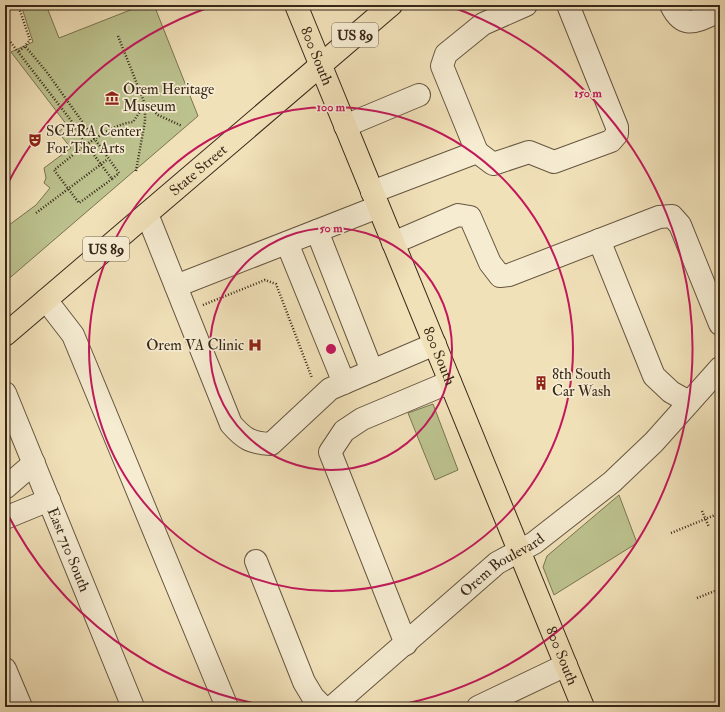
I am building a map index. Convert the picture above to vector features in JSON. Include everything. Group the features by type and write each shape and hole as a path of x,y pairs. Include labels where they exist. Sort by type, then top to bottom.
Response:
{"main road":[{"name":"800 South","path":"296,5 583,707"},
{"name":"State Street","path":"5,335 390,5"}],"street":[{"path":"526,5 483,24 446,54 442,66 477,152 493,164 529,152 554,162 610,141 617,134 617,127 568,5"},
{"path":"670,5 676,15 683,22 692,22 720,11"},
{"path":"345,126 419,95"},
{"path":"176,286 317,231 375,200 477,152"},
{"path":"147,214 231,424 242,437 258,443 271,444 330,389 435,344"},
{"path":"394,243 458,215 470,217 490,262 500,276 509,275 659,217 672,216 680,225 720,324"},
{"path":"317,231 372,371"},
{"path":"599,240 654,376 671,392 689,402"},
{"path":"287,243 344,383"},
{"path":"46,300 74,335 227,707"},
{"name":"Orem Boulevard","path":"332,707 497,563 534,543 612,482 654,442 689,402 719,374"},
{"path":"401,648 330,452 344,431 362,419 450,382"},
{"name":"East 710 South","path":"5,393 10,423 34,463 133,707"},
{"path":"5,488 34,463"},
{"path":"5,518 49,500"},
{"path":"256,561 304,682 313,697 323,707"},
{"path":"478,707 566,665"},
{"path":"5,669 21,707"}],"path":[{"path":"18,5 30,40 18,52"},
{"path":"5,35 73,123 76,131 112,179"},
{"path":"118,36 145,104 145,122 136,171"},
{"path":"25,46 46,71 94,140 119,173 79,203 54,170 94,140 125,122 133,122 145,104"},
{"path":"145,104 158,115 182,126"},
{"path":"36,213 108,159"},
{"path":"196,308 264,280 276,284 312,378"},
{"path":"702,511 709,527"},
{"path":"671,533 720,513"},
{"path":"696,598 720,589"}],"green space":[{"path":"21,5 46,5 59,38 143,5 154,5 198,116 5,282 5,228 36,205 50,188 44,183 46,178 44,168 71,148 58,132 67,125 11,52 33,42"},
{"path":"433,404 458,470 435,480 408,413"},
{"path":"619,495 637,543 554,595 543,567 547,556"}],"place":[{"name":"Orem Heritage Museum","path":"112,98"},
{"name":"SCERA Center For The Arts","path":"35,140"},
{"name":"Orem VA Clinic","path":"255,345"},
{"name":"8th South Car Wash","path":"541,383"}]}
